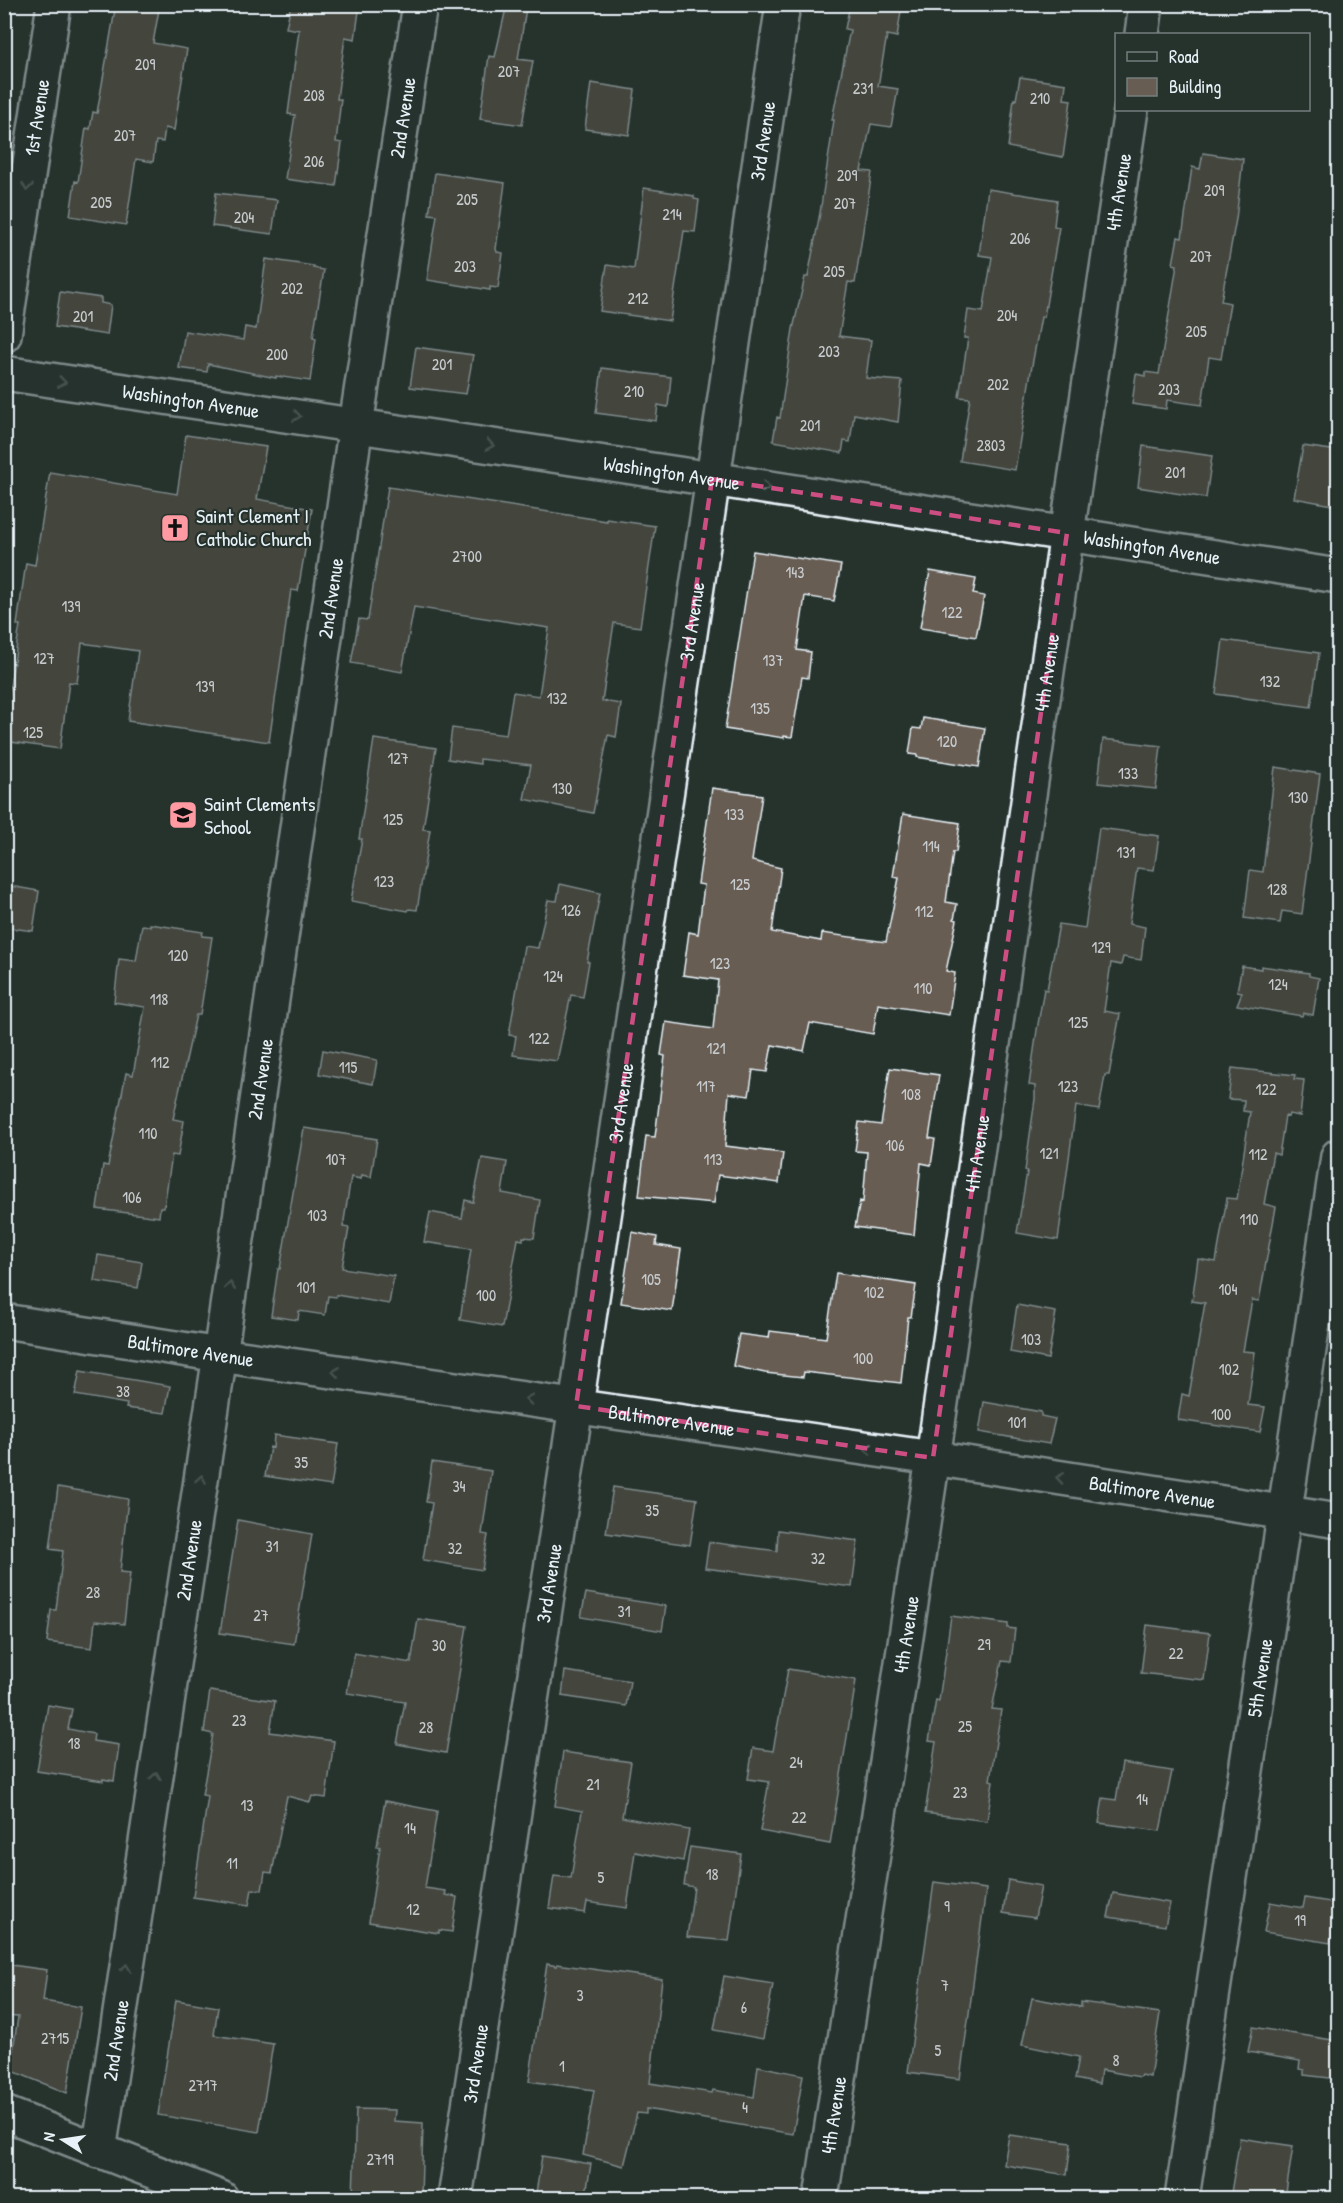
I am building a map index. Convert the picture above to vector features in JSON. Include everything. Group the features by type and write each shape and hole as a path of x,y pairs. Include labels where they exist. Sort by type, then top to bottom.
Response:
{"street":[{"name":"1st Avenue","path":"4,335 54,4"},
{"name":"2nd Avenue","path":"99,2151 220,1355 420,4"},
{"name":"3rd Avenue","path":"455,2199 576,1406 783,4"},
{"path":"1142,33 1146,4"},
{"name":"4th Avenue","path":"820,2199 933,1458 1067,533 1131,111"},
{"name":"Washington Avenue","path":"4,373 1338,576"},
{"name":"5th Avenue","path":"1182,2199 1338,1156"},
{"name":"Baltimore Avenue","path":"4,1321 220,1355 933,1458 1338,1521"},
{"path":"4,2113 221,2199"}],"highlighted area":[{"path":"712,479 1067,533 933,1458 576,1406"}],"building":[{"path":"116,4 160,4 153,43 187,49 174,130 165,128 163,142 156,141 153,162 136,159 126,225 70,216 86,128 90,129 93,112 97,113"},
{"path":"291,4 360,4 355,39 345,37 337,99 341,99 336,142 342,143 336,186 285,179 295,115 288,114 299,30 286,28"},
{"path":"507,4 526,8 518,59 533,61 522,125 480,119 489,56 495,57"},
{"path":"850,4 902,4 897,37 887,35 878,86 898,89 891,127 871,124 861,171 872,172 855,283 848,282 839,336 871,340 866,378 902,381 898,422 854,414 850,442 844,441 842,453 773,441 777,417 780,418 793,329 805,277 808,277 820,213 834,120 832,120 850,30 845,29"},
{"path":"1020,77 1066,84 1064,99 1071,100 1063,157 1008,147 1014,99 1016,100"},
{"path":"591,83 635,90 629,135 585,129"},
{"path":"1203,153 1243,159 1236,219 1221,301 1230,303 1221,359 1209,357 1202,405 1167,400 1166,409 1132,404 1136,374 1145,376 1145,372 1159,374 1177,265 1173,264 1178,237 1182,238 1192,167 1200,169"},
{"path":"435,173 505,183 496,249 497,252 503,253 498,288 490,287 490,290 427,280 437,215 429,214"},
{"path":"644,188 694,196 694,199 699,200 695,232 684,231 670,321 600,311 607,265 634,269"},
{"path":"988,189 1057,200 1054,226 1059,227 1044,317 1041,317 1031,371 1015,470 960,461 970,398 959,397 968,338 964,338 968,310 983,312 992,257 979,255"},
{"path":"216,193 277,200 272,234 212,226"},
{"path":"266,259 314,266 313,268 324,270 313,337 316,338 310,381 276,376 276,378 208,364 207,372 179,368 185,331 243,340 245,327 256,329"},
{"path":"60,292 101,298 101,303 111,305 107,335 55,327"},
{"path":"416,347 473,355 466,394 410,387"},
{"path":"602,368 671,377 668,407 658,405 656,421 596,413"},
{"path":"186,435 266,447 257,499 312,509 298,591 291,590 269,742 128,721 138,651 82,643 77,683 69,682 60,749 4,741 4,723 20,625 17,625 26,563 35,565 50,472 177,494"},
{"path":"1143,446 1212,456 1206,498 1138,487"},
{"path":"1303,446 1338,451 1338,506 1294,498"},
{"path":"388,487 607,521 607,519 655,526 640,627 614,623 602,701 621,704 616,737 608,735 593,813 524,799 531,765 480,759 480,764 448,759 452,728 506,735 513,692 539,696 549,628 414,607 402,672 351,663 359,619 368,620"},
{"path":"753,551 841,565 834,601 805,596 797,650 811,652 808,678 802,677 792,737 784,736 784,738 725,729"},
{"path":"930,571 976,579 973,594 984,596 976,637 920,628"},
{"path":"1223,640 1319,653 1311,707 1216,694"},
{"path":"923,718 985,728 979,767 909,754 913,728 921,729"},
{"path":"374,739 436,748 423,829 430,830 417,910 409,909 408,911 351,901 362,839 359,839"},
{"path":"1103,739 1161,746 1156,789 1098,783"},
{"path":"1275,767 1320,774 1302,914 1282,911 1280,923 1244,918 1250,870 1263,872"},
{"path":"712,788 762,795 752,861 781,868 772,932 821,941 822,933 886,942 899,878 893,877 903,814 960,823 956,852 953,852 946,902 957,904 954,919 957,920 946,971 955,973 949,1015 878,1004 873,1034 810,1023 804,1051 772,1045 767,1072 753,1070 749,1096 729,1093 725,1146 783,1153 779,1183 718,1175 714,1203 639,1196 646,1136 655,1137 665,1056 661,1055 666,1022 713,1029 718,980 683,975 689,932 698,934 704,885 698,884"},
{"path":"1099,828 1159,836 1154,870 1137,868 1129,924 1145,927 1141,960 1123,957 1121,965 1111,963 1104,1011 1120,1014 1109,1075 1105,1075 1099,1110 1076,1106 1058,1240 1017,1233 1035,1099 1035,1086 1029,1085 1044,989 1047,990 1059,924 1085,928"},
{"path":"560,884 600,893 583,997 571,995 557,1061 513,1055 516,1036 509,1035 524,946 538,948 548,900 557,901"},
{"path":"4,885 39,891 33,931 4,927"},
{"path":"150,924 203,932 202,936 212,937 200,1015 196,1015 173,1119 184,1121 178,1156 172,1155 164,1207 160,1207 159,1217 97,1209 103,1165 108,1166 126,1073 133,1075 145,1007 114,1002 119,959 136,961 142,925 150,926"},
{"path":"1242,966 1261,969 1261,966 1309,973 1309,976 1319,978 1313,1015 1303,1013 1302,1016 1237,1005 1242,992 1237,991"},
{"path":"323,1050 377,1060 373,1084 319,1074"},
{"path":"890,1068 939,1075 929,1138 935,1139 931,1165 921,1163 914,1235 855,1227 860,1201 863,1202 867,1152 855,1151 859,1122 881,1125"},
{"path":"1232,1068 1295,1075 1294,1079 1304,1080 1300,1116 1289,1114 1288,1117 1285,1116 1279,1155 1273,1153 1264,1204 1276,1207 1259,1301 1252,1300 1243,1351 1255,1352 1248,1405 1265,1407 1260,1432 1178,1420 1182,1394 1189,1396 1205,1303 1192,1301 1198,1259 1216,1262 1227,1198 1237,1199 1250,1112 1243,1111 1244,1100 1228,1099"},
{"path":"304,1128 377,1139 371,1177 362,1175 361,1179 351,1177 343,1227 349,1228 342,1268 394,1276 389,1304 336,1295 336,1297 328,1296 325,1315 299,1311 298,1320 271,1316"},
{"path":"482,1158 507,1162 502,1193 540,1200 534,1238 518,1239 502,1327 460,1320 471,1249 424,1242 430,1212 462,1218 465,1200 473,1202"},
{"path":"632,1232 657,1237 656,1245 681,1249 672,1311 621,1303"},
{"path":"98,1255 142,1262 138,1288 94,1281"},
{"path":"836,1273 916,1285 911,1317 908,1317 901,1383 804,1372 803,1377 765,1373 733,1366 739,1334 769,1338 770,1331 826,1338"},
{"path":"1017,1305 1056,1312 1048,1359 1010,1352"},
{"path":"80,1371 170,1386 165,1413 126,1408 127,1404 75,1395"},
{"path":"984,1402 1041,1412 1041,1416 1055,1419 1049,1444 979,1432"},
{"path":"274,1435 338,1444 331,1486 265,1476 270,1447 273,1448"},
{"path":"432,1462 491,1471 482,1534 488,1535 482,1570 423,1560 432,1503 426,1502"},
{"path":"58,1487 128,1499 120,1572 130,1573 124,1624 95,1621 92,1648 47,1642 51,1610 56,1610 63,1551 50,1549"},
{"path":"613,1487 697,1499 690,1545 606,1533"},
{"path":"238,1520 312,1534 294,1644 220,1633"},
{"path":"778,1530 858,1541 852,1587 705,1568 709,1542 777,1551"},
{"path":"586,1593 666,1606 662,1631 581,1617"},
{"path":"951,1616 1008,1624 1008,1628 1015,1629 1011,1662 1002,1661 992,1709 1001,1710 990,1780 993,1781 987,1821 925,1813 936,1742 929,1741 936,1700 939,1701"},
{"path":"418,1619 467,1626 446,1753 397,1744 405,1702 347,1693 354,1653 411,1663"},
{"path":"1147,1625 1210,1633 1204,1680 1141,1673"},
{"path":"788,1669 856,1680 830,1844 760,1831 769,1782 748,1779 753,1748 773,1751"},
{"path":"565,1671 630,1681 626,1706 562,1696"},
{"path":"210,1691 275,1701 270,1732 334,1741 326,1798 312,1796 310,1802 287,1796 272,1873 265,1872 262,1890 252,1889 249,1905 193,1897 208,1796 202,1795 213,1734 204,1732"},
{"path":"48,1705 72,1709 68,1729 94,1734 93,1741 119,1745 114,1781 37,1771"},
{"path":"563,1752 631,1762 622,1817 689,1830 683,1861 635,1852 627,1908 587,1902 585,1913 549,1908 554,1876 571,1878 582,1811 555,1806"},
{"path":"1122,1763 1172,1771 1160,1831 1099,1823 1103,1798 1116,1800"},
{"path":"385,1801 437,1811 425,1888 446,1891 445,1895 457,1897 452,1932 439,1930 439,1933 369,1922 380,1847 377,1846"},
{"path":"690,1847 741,1854 729,1941 687,1937 694,1887 684,1885"},
{"path":"1008,1880 1041,1886 1035,1918 1003,1913"},
{"path":"934,1882 986,1889 960,2079 908,2072"},
{"path":"1113,1893 1170,1903 1165,1926 1108,1917"},
{"path":"1305,1898 1337,1903 1330,1943 1264,1932 1270,1902 1303,1908"},
{"path":"4,1964 47,1970 43,2001 81,2007 67,2093 10,2070 18,2017 4,2016"},
{"path":"547,1964 662,1979 650,2083 754,2097 758,2066 803,2075 793,2134 646,2109 646,2114 637,2113 624,2166 583,2155 594,2090 529,2081"},
{"path":"724,1976 773,1984 763,2039 714,2030"},
{"path":"1032,1998 1081,2007 1081,2002 1160,2013 1150,2077 1101,2070 1099,2084 1075,2079 1079,2057 1022,2045"},
{"path":"176,2000 218,2007 214,2035 273,2044 259,2132 158,2115"},
{"path":"1253,2027 1338,2041 1338,2079 1304,2075 1304,2070 1299,2069 1300,2061 1248,2052"},
{"path":"356,2109 395,2110 394,2121 423,2123 421,2199 353,2196"},
{"path":"1009,2135 1071,2143 1067,2175 1004,2165"},
{"path":"1240,2138 1293,2146 1285,2199 1230,2199"},
{"path":"542,2156 591,2164 585,2199 535,2199"}],"place":[{"name":"Saint Clement I Catholic Church","path":"175,528"},
{"name":"Saint Clements School","path":"183,815"}]}
